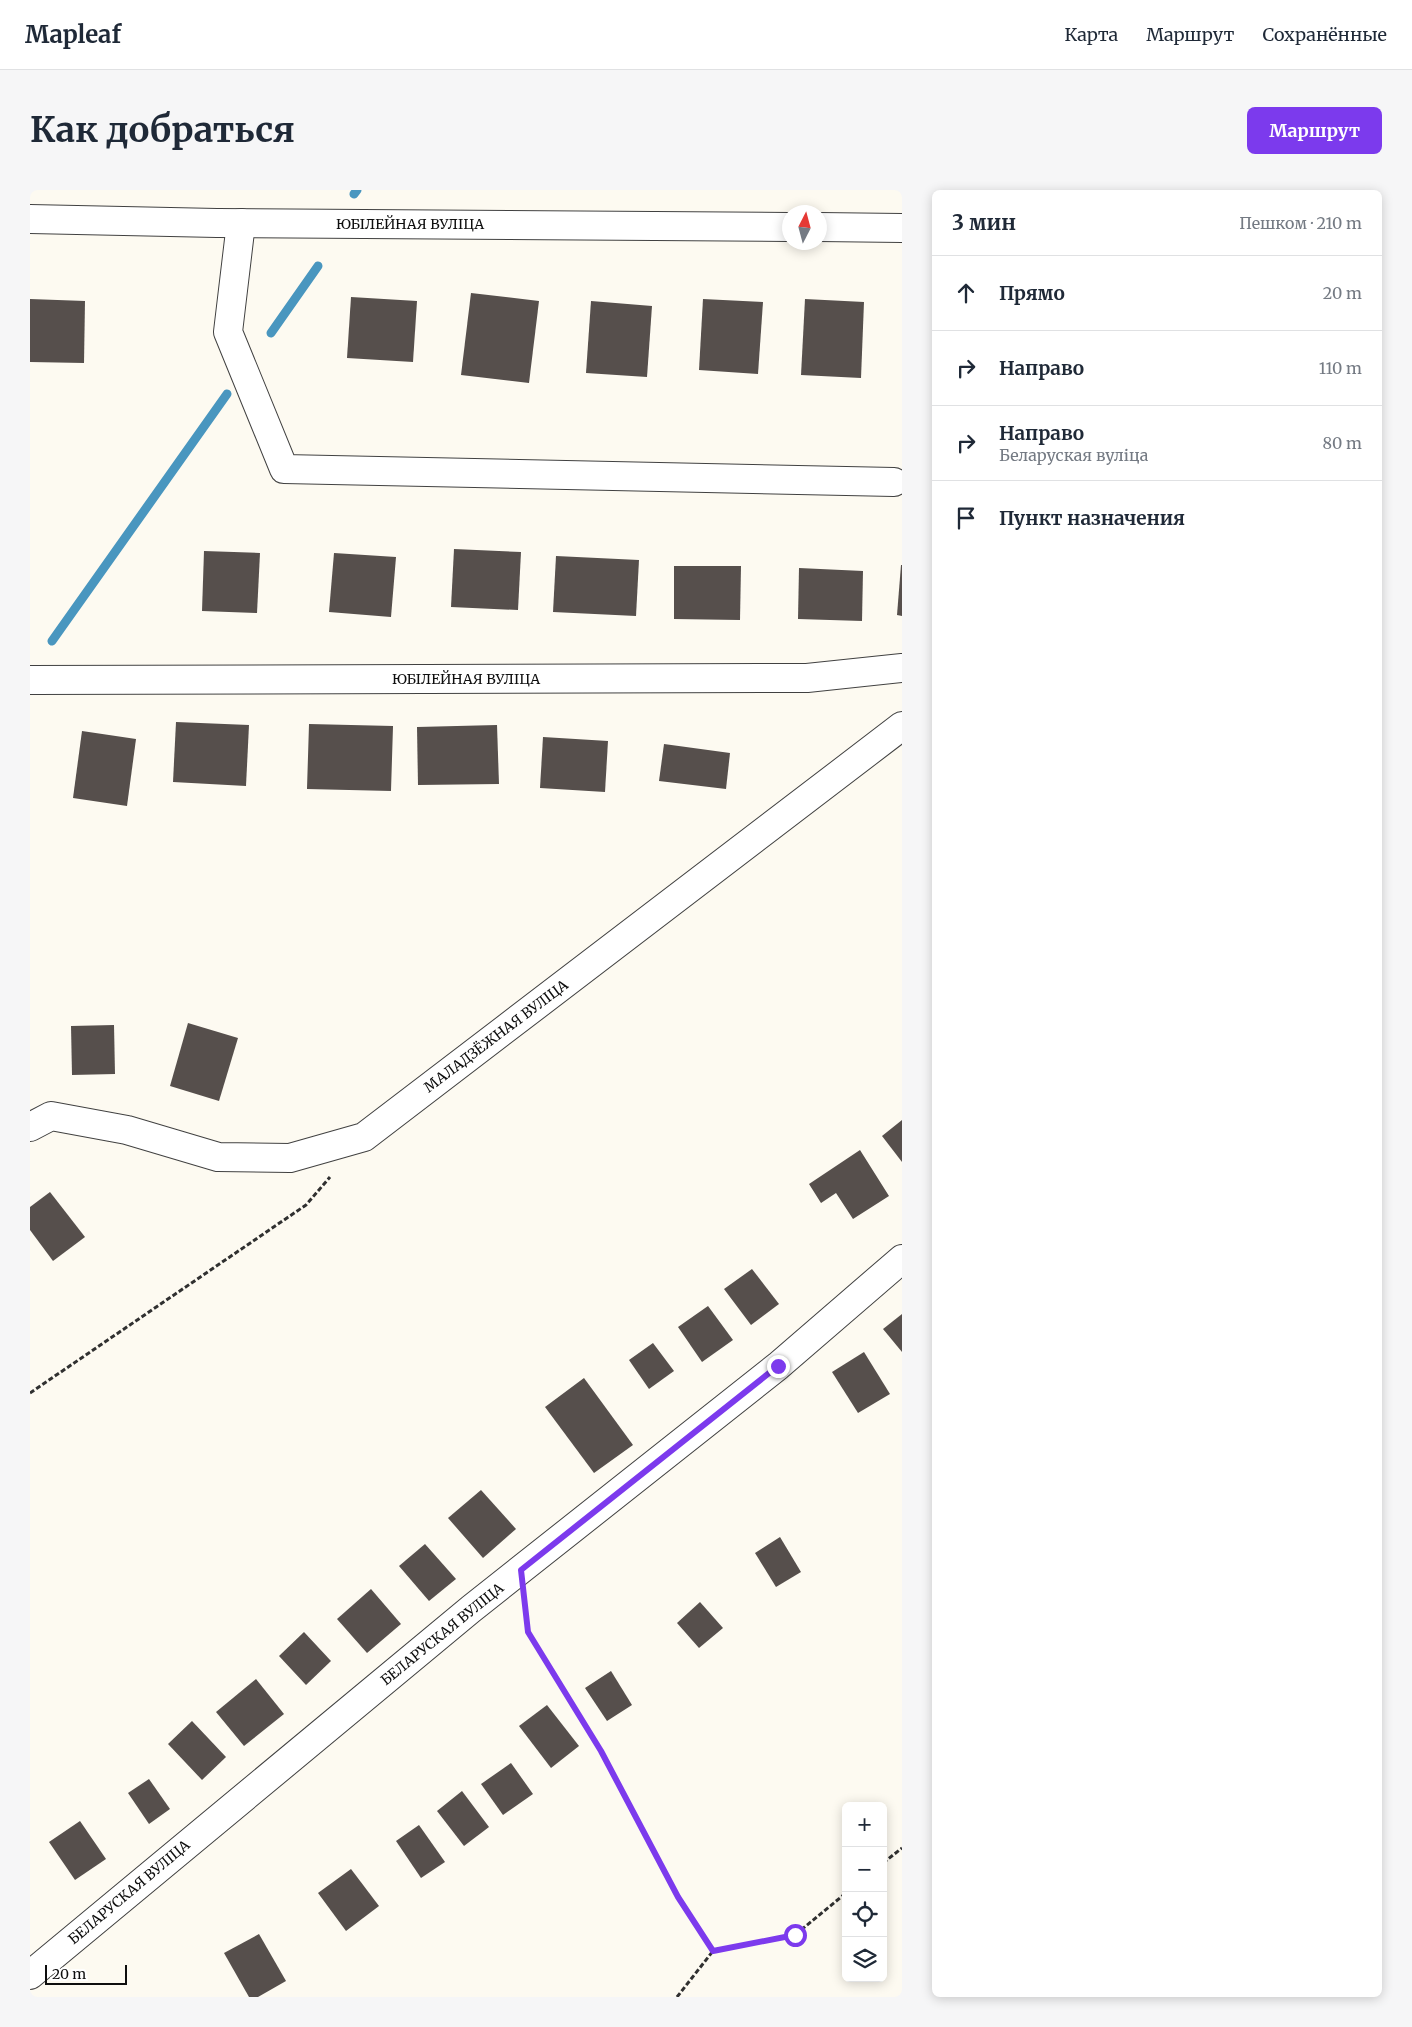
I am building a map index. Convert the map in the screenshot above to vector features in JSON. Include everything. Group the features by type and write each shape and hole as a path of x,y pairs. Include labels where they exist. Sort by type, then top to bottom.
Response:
{"street":[{"name":"ЮБІЛЕЙНАЯ ВУЛІЦА","path":"30,219 782,227"},
{"path":"241,222 228,332 284,469 894,482"},
{"path":"827,227 902,228"},
{"name":"ЮБІЛЕЙНАЯ ВУЛІЦА","path":"30,680 807,678 902,668"},
{"name":"МАЛАДЗЁЖНАЯ ВУЛІЦА","path":"30,1127 51,1116 126,1130 218,1157 290,1158 364,1137 902,726"},
{"name":"БЕЛАРУСКАЯ ВУЛІЦА","path":"30,1975 521,1570 778,1366 902,1259"}],"path":[{"path":"30,1393 306,1205 332,1175"},
{"path":"521,1570 528,1632 601,1751 678,1897 713,1951"},
{"path":"887,1860 902,1848"},
{"path":"677,1997 713,1951 795,1935 842,1897"}],"building":[{"path":"471,293 539,301 529,383 461,375"},
{"path":"351,297 417,301 413,362 347,358"},
{"path":"30,299 85,301 84,363 30,362"},
{"path":"703,299 763,302 758,374 699,370"},
{"path":"805,299 864,302 861,378 801,375"},
{"path":"591,301 652,306 647,377 586,373"},
{"path":"454,549 521,552 518,610 451,607"},
{"path":"204,551 260,553 257,613 202,611"},
{"path":"334,553 396,557 391,617 329,612"},
{"path":"556,556 639,560 636,616 553,612"},
{"path":"902,565 902,616 897,615"},
{"path":"674,566 741,566 740,620 674,619"},
{"path":"799,568 863,571 862,621 798,619"},
{"path":"176,722 249,725 246,786 173,782"},
{"path":"309,724 393,726 391,791 307,789"},
{"path":"497,725 499,784 418,785 417,727"},
{"path":"82,731 136,739 127,806 73,798"},
{"path":"543,737 608,741 605,792 540,788"},
{"path":"664,744 730,753 726,789 659,781"},
{"path":"188,1023 238,1038 219,1101 170,1086"},
{"path":"114,1025 115,1074 72,1075 71,1026"},
{"path":"902,1120 902,1162 882,1136"},
{"path":"860,1150 889,1196 853,1219 836,1193 821,1203 809,1184"},
{"path":"50,1192 85,1237 53,1261 30,1230 30,1207"},
{"path":"752,1269 779,1304 751,1325 724,1289"},
{"path":"708,1306 733,1340 702,1362 678,1327"},
{"path":"902,1314 902,1352 883,1329"},
{"path":"653,1343 674,1371 649,1389 629,1360"},
{"path":"864,1352 890,1394 858,1413 832,1372"},
{"path":"584,1378 633,1445 594,1473 545,1407"},
{"path":"481,1490 516,1529 483,1558 448,1518"},
{"path":"780,1537 801,1572 776,1587 755,1553"},
{"path":"425,1544 456,1579 429,1601 399,1566"},
{"path":"371,1589 401,1624 367,1653 337,1619"},
{"path":"700,1602 723,1628 699,1648 677,1623"},
{"path":"304,1632 331,1661 306,1685 279,1656"},
{"path":"611,1671 632,1705 607,1721 585,1688"},
{"path":"256,1679 284,1714 244,1746 216,1712"},
{"path":"547,1705 579,1746 551,1768 519,1726"},
{"path":"192,1721 226,1757 202,1780 168,1744"},
{"path":"511,1763 533,1794 503,1815 481,1784"},
{"path":"149,1779 170,1809 149,1824 128,1793"},
{"path":"462,1791 489,1827 464,1846 437,1811"},
{"path":"80,1821 106,1859 75,1880 49,1842"},
{"path":"419,1825 445,1862 421,1878 396,1841"},
{"path":"351,1869 379,1906 346,1931 318,1893"},
{"path":"259,1934 286,1981 258,1997 249,1997 224,1953"}],"waterway":[{"path":"354,194 357,190"},
{"path":"271,333 318,266"},
{"path":"52,641 227,394"}],"route":[{"path":"778,1366 521,1570 528,1632 601,1751 678,1897 713,1951 795,1935"}]}
